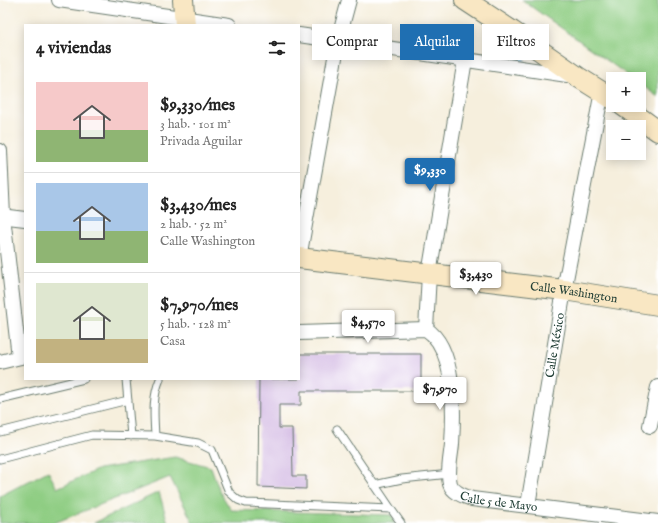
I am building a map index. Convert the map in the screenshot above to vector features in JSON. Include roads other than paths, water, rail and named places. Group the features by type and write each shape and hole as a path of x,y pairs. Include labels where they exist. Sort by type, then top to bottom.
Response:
{"street":[{"path":"59,0 184,14 225,24"},
{"path":"343,24 349,0"},
{"path":"465,0 578,77 606,94"},
{"path":"300,35 312,37"},
{"path":"300,252 335,60"},
{"path":"426,329 429,274 465,60 578,77"},
{"name":"Calle México","path":"528,505 564,290 606,104"},
{"path":"632,112 658,131"},
{"path":"0,150 1,216 22,356 0,362"},
{"path":"1,216 24,219"},
{"name":"Calle Washington","path":"300,258 564,290 658,305"},
{"path":"300,333 426,329 433,333 442,346 449,366 454,419 450,474"},
{"path":"650,426 658,387"},
{"name":"Calle 5 de Mayo","path":"450,474 450,484 452,488 458,493 472,499 658,522"}],"lane":[{"path":"0,399 80,380"},
{"path":"126,380 131,436"},
{"path":"155,436 153,403 155,390 160,380"},
{"path":"0,432 128,400"},
{"path":"338,429 356,454 374,485 401,523"},
{"path":"0,459 92,435 155,436 198,443 212,450 229,492 238,500 246,503 391,509"},
{"path":"374,485 402,479 450,474"}],"water":[{"path":"510,60 525,60 525,62"}]}
